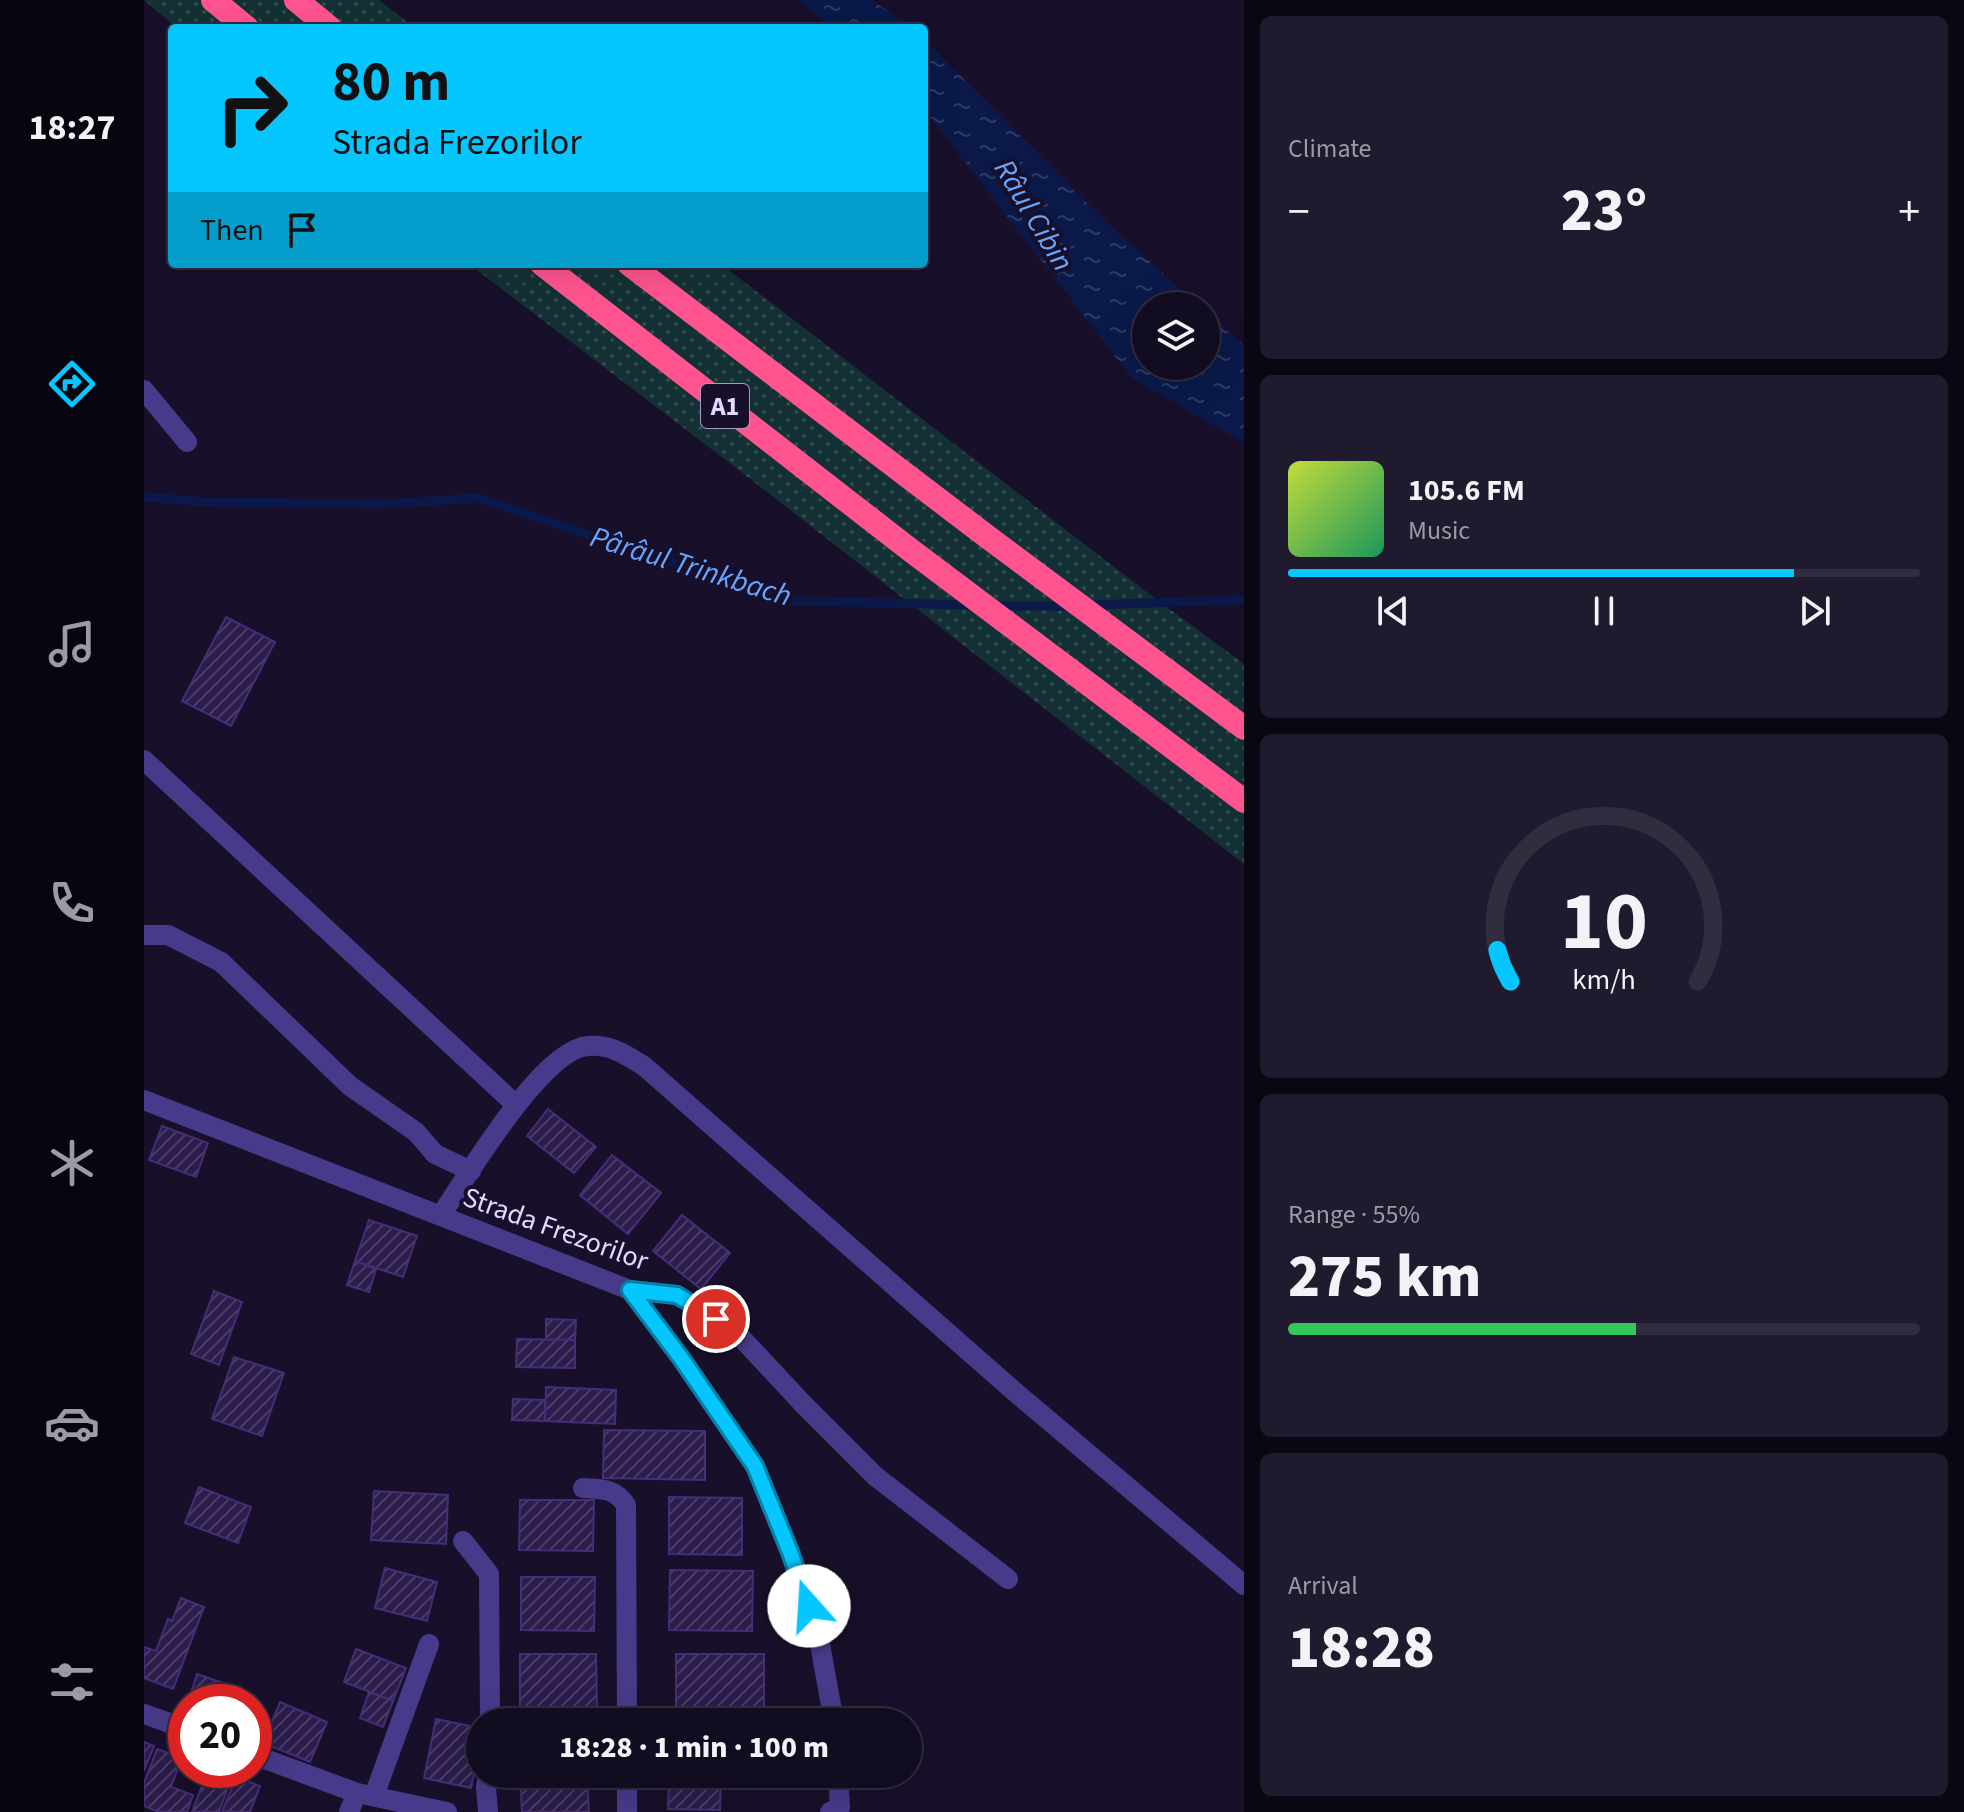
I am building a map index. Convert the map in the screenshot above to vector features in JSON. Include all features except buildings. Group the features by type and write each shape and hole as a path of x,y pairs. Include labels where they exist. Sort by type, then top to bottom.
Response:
{"highway":[{"path":"213,0 242,24"},
{"path":"296,0 325,24"},
{"name":"A1","path":"547,268 909,549 1244,801"},
{"name":"A1","path":"634,268 1238,723"}],"street":[{"path":"144,390 187,442"},
{"path":"144,760 516,1105"},
{"path":"144,935 168,935 221,962 350,1086 416,1132 435,1154 471,1171"},
{"path":"441,1215 516,1105 563,1056 585,1045 615,1048 644,1066 1015,1392 1244,1585"},
{"name":"Strada Frezorilor","path":"144,1100 630,1290 677,1295 735,1331 875,1476 1008,1579"},
{"path":"630,1290 755,1466 818,1633 831,1708"},
{"path":"583,1488 608,1490 620,1495 626,1505 627,1708"},
{"path":"463,1541 489,1574 490,1708"},
{"path":"360,1800 429,1644"},
{"path":"144,1714 168,1723"},
{"path":"272,1763 360,1800 447,1812"},
{"path":"486,1788 488,1812"},
{"path":"627,1788 627,1812"},
{"path":"835,1809 837,1788"}],"green space":[{"path":"144,0 379,0 410,24 172,24"},
{"path":"474,268 726,268 1244,664 1244,864"}],"water":[{"path":"799,0 872,0 906,24 826,24"},
{"name":"Râul Cibin","path":"928,43 1104,220 1184,292 1132,292 1132,378 928,114"},
{"path":"1220,325 1244,346 1244,443 1135,380 1220,380"}],"waterway":[{"name":"Pârâul Trinkbach","path":"144,497 205,502 382,504 478,498 789,601 976,605"},
{"name":"Pârâul Trinkbach","path":"1090,605 1244,600"},
{"name":"Pârâul Trinkbach","path":"994,606 1072,606"}],"route":[{"path":"716,1319 677,1295 630,1290 755,1466 809,1606"}]}
